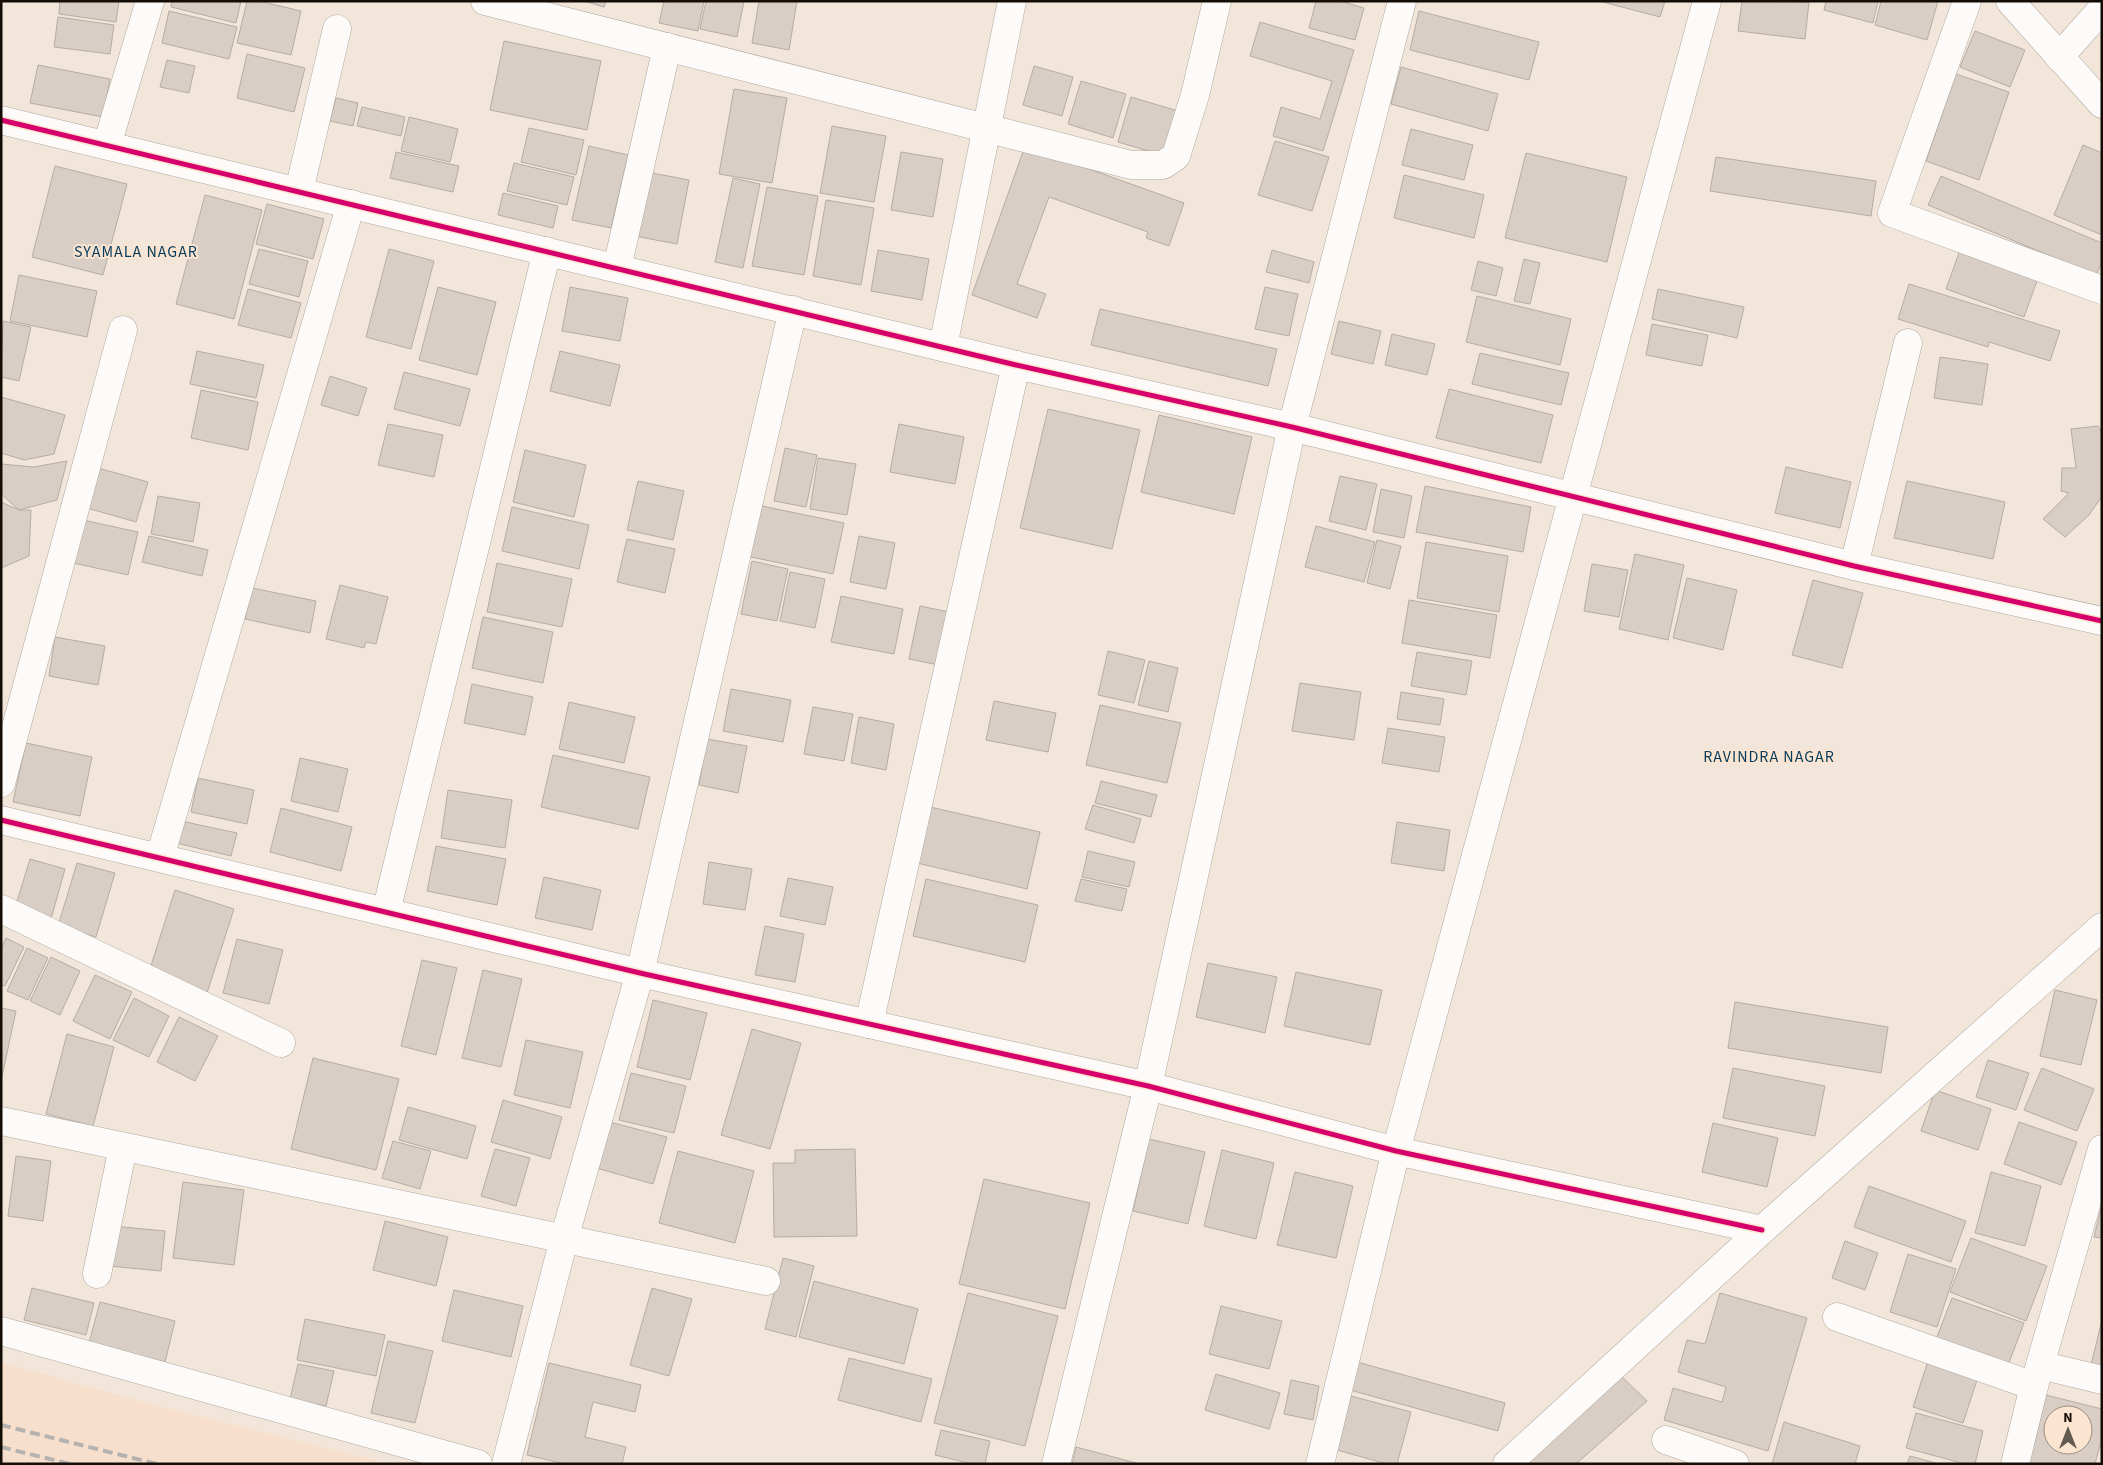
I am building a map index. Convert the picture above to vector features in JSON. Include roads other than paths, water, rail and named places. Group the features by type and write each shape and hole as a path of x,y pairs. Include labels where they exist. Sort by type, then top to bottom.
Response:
{"street":[{"path":"107,145 150,1"},
{"path":"485,1 1132,165 1163,165 1176,156 1196,95 1216,1"},
{"path":"1056,1464 1148,1086 1292,427 1402,1"},
{"path":"1320,1464 1396,1151 1707,1"},
{"path":"1967,1 1892,213 2102,290"},
{"path":"2010,1 2102,104"},
{"path":"943,347 1011,2"},
{"path":"2059,56 2102,9"},
{"path":"299,191 337,28"},
{"path":"617,268 667,47"},
{"path":"1,120 1016,365 1292,427 1854,566 2102,621"},
{"path":"160,857 351,204"},
{"path":"386,912 547,251"},
{"path":"506,1464 564,1239 640,973 792,310"},
{"path":"1,783 123,330"},
{"path":"1854,566 1908,343"},
{"path":"869,1024 1016,365"},
{"path":"1,820 640,973 1148,1086 1396,1151 1762,1230"},
{"path":"1,909 281,1043"},
{"path":"1507,1464 1762,1230 2102,927"},
{"path":"1,1122 766,1281"},
{"path":"97,1274 123,1147"},
{"path":"2015,1464 2037,1376 2102,1149"},
{"path":"1837,1317 2037,1376 2102,1380"},
{"path":"1,1331 478,1464"},
{"path":"1666,1440 1735,1464"}],"railway":[{"path":"1,1425 157,1464"},
{"path":"1,1447 70,1464"}],"district":[{"name":"SYAMALA NAGAR","path":"136,252"},
{"name":"RAVINDRA NAGAR","path":"1769,757"}]}
